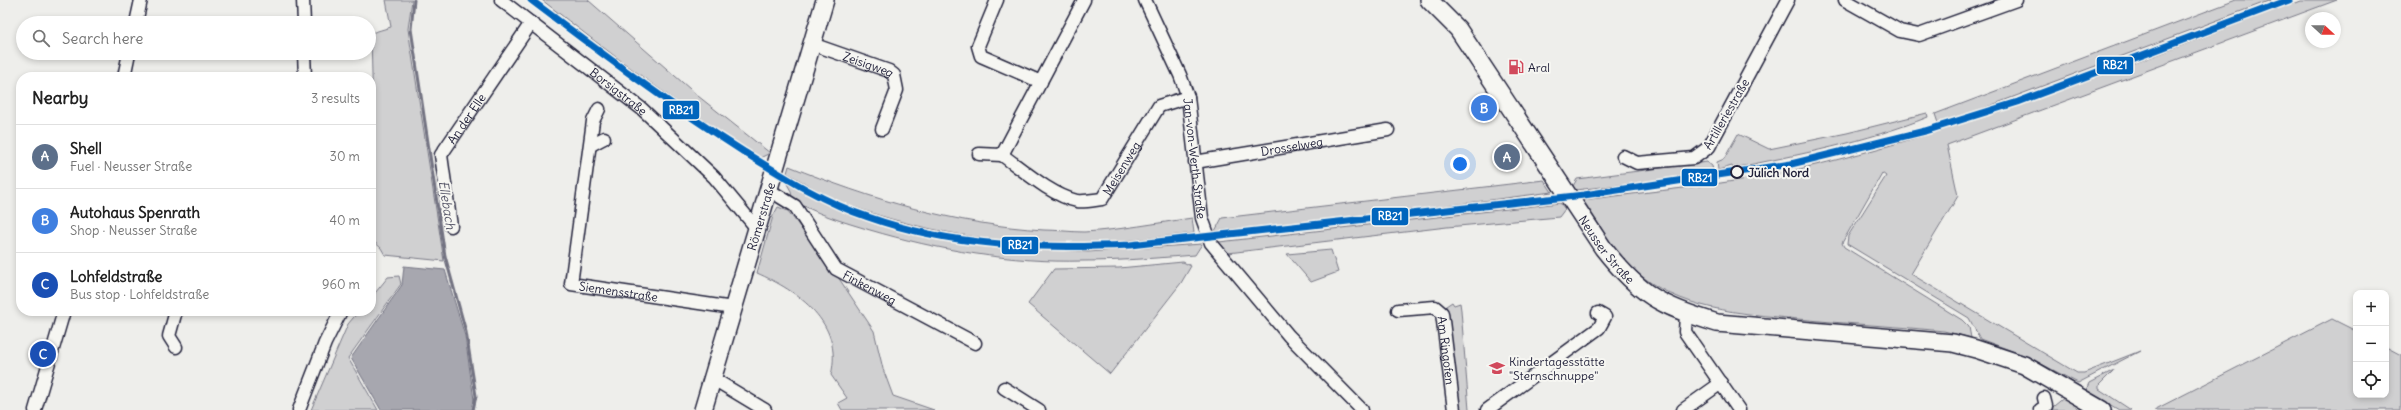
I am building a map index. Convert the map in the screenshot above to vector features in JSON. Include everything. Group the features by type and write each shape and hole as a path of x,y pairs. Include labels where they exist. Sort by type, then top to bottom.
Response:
{"main road":[{"name":"Römerstraße","path":"703,410 758,230 825,0"},
{"name":"Neusser Straße","path":"1435,2 1458,29 1578,212 1622,272 1653,299 1686,314 1718,322 1814,332 1953,343 2024,365 2102,410"}],"street":[{"path":"138,16 141,0"},
{"path":"303,0 304,16"},
{"name":"Borsigstraße","path":"501,0 642,109 718,182 758,230"},
{"path":"997,0 978,46 981,56 1041,82"},
{"path":"979,154 1002,155 1084,0"},
{"name":"Jan-von-Werth-Straße","path":"1145,0 1180,75 1188,97 1202,218 1211,243 1289,336 1362,410"},
{"name":"Artilleriestraße","path":"1623,156 1637,163 1694,158 1701,155 1708,148 1742,89 1788,0"},
{"path":"1845,0 1900,31 1919,35 2016,0"},
{"name":"An der Elle","path":"451,226 441,155 531,23"},
{"name":"Zeisigweg","path":"812,44 889,71 894,75 896,90 882,129"},
{"path":"125,72 128,60"},
{"path":"304,60 305,72"},
{"name":"Meisenweg","path":"1002,155 1041,184 1077,201 1102,199 1159,106 1188,97"},
{"name":"Siemensstraße","path":"598,109 593,121 591,146 572,284 733,308"},
{"name":"Drosselweg","path":"1195,162 1388,130"},
{"path":"591,146 604,138"},
{"name":"Finkenweg","path":"769,190 794,206 836,270 975,343"},
{"name":"Am Ringofen","path":"1398,310 1435,307 1442,314 1454,410"},
{"path":"1487,410 1598,328 1605,317 1598,313"},
{"path":"1686,314 1685,332 1739,410"},
{"path":"35,410 63,316"},
{"path":"175,316 169,336 176,347"},
{"path":"299,410 339,316"},
{"path":"712,378 765,410"},
{"path":"1683,410 1721,383"},
{"path":"1004,388 1039,410"},
{"path":"2040,410 2046,406 2044,398"}],"shaded area":[{"path":"386,0 412,0 408,29 444,261 385,255 376,244 376,72 372,72 372,60 376,60 376,32 391,27"},
{"path":"542,0 588,0 698,96 770,153 760,158 704,121 649,82"},
{"path":"2236,0 2271,0 1944,123 1938,123 1935,114"},
{"path":"2300,0 2337,0 1947,145 1958,196 1911,274 2077,373 2084,373 2140,351 2078,383 2026,356 1980,339 1969,318 1847,244 1848,236 1886,176 1882,173 1842,243 1844,247 1962,320 1969,327 1971,338 1944,331 1754,315 1711,308 1690,302 1670,294 1651,283 1633,269 1613,245 1583,200 1743,180 1795,170 1860,154 1924,136 2050,94"},
{"path":"1927,113 1928,117 1881,134 1856,141 1782,158 1733,168 1732,166 1718,170 1717,162 1724,159 1738,134 1769,149 1847,133"},
{"path":"1707,162 1712,166 1713,171 1683,175 1683,178 1575,190 1573,186 1577,179"},
{"path":"789,166 882,199 978,223 1044,230 1084,232 1125,228 1192,218 1194,233 1146,239 1081,244 1012,241 958,234 905,223 845,204 820,192 787,173"},
{"path":"1544,180 1552,192 1366,216 1215,231 1222,218"},
{"path":"787,184 851,215 902,231 976,245 1088,252 1202,244 1195,255 1125,260 1029,260 975,254 922,244 870,230 830,217 810,209 792,199 791,191"},
{"path":"1560,203 1565,209 1559,217 1447,227 1228,253 1219,242"},
{"path":"778,207 788,211 838,277 874,331 883,369 893,396 934,410 842,410 838,403 847,398 831,375 833,356 831,340 824,325 814,311 802,299 788,289 757,273 773,216"},
{"path":"1331,250 1338,272 1311,282 1287,254"},
{"path":"1183,262 1191,266 1181,283 1110,374 1028,304 1054,269 1119,268"},
{"path":"404,266 445,270 465,336 474,400 473,410 381,410 351,358 402,285"},
{"path":"399,276 401,284 348,358 378,410 311,410 348,324 355,316 376,316 376,292 388,277"},
{"path":"1452,302 1454,305 1460,303 1469,410 1458,410 1446,306"},
{"path":"2332,319 2353,330 2353,398 2389,398 2389,349 2401,355 2401,410 2154,410"},
{"path":"2114,370 2099,385 2099,389 2131,410 2119,410 2086,390 2089,383"},
{"path":"2065,397 2087,410 2049,410"}],"waterway":[{"name":"Ellebach","path":"414,0 411,29 445,256 466,332 476,396 473,410"}],"transit line":[{"name":"RB21","path":"531,0 583,40 689,116 789,180 835,204 868,217 932,235 998,244 1064,247 1130,245 1584,195 1791,164 1925,131 2018,102 2289,0"}],"place":[{"name":"Aral","path":"1516,67"},
{"name":"Autohaus Spenrath","path":"1484,108"},
{"name":"Shell","path":"1507,157"},
{"name":"Jülich Nord","path":"1737,172"},
{"name":"Lohfeldstraße","path":"43,354"},
{"name":"Kindertagesstätte \"Sternschnuppe\"","path":"1497,368"}]}
